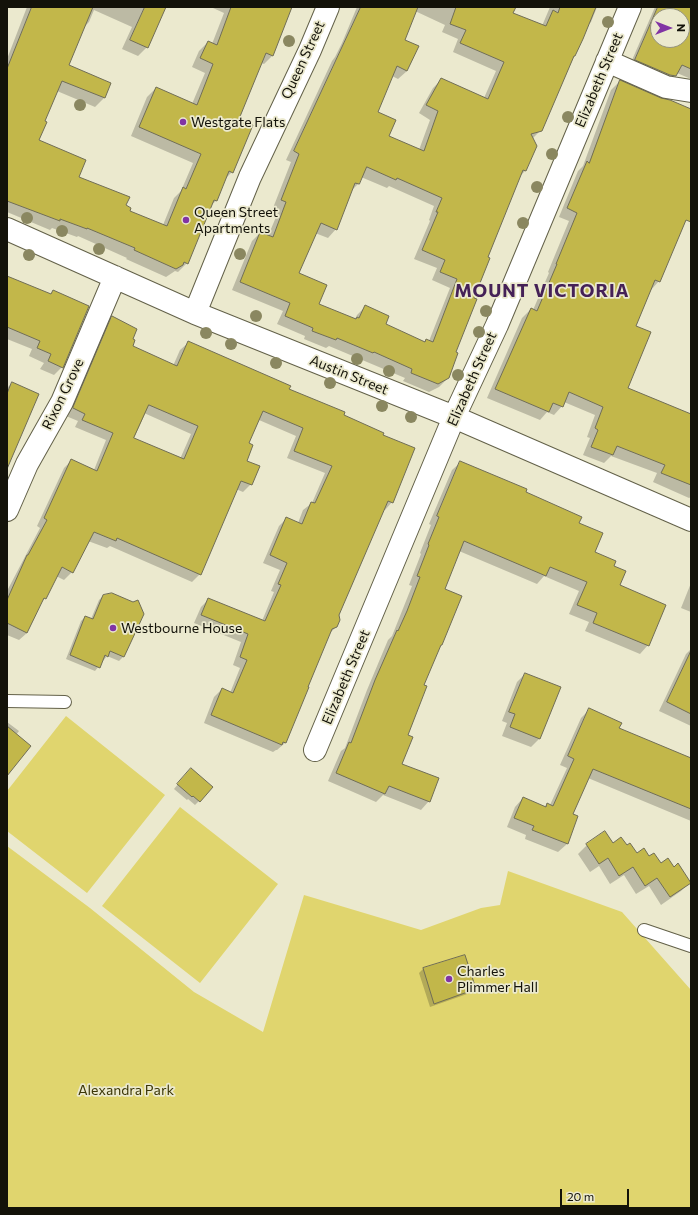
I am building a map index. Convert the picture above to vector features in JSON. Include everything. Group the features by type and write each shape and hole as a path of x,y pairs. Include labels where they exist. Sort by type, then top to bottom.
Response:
{"street":[{"name":"Queen Street","path":"195,313 250,177 310,50 328,7"},
{"name":"Elizabeth Street","path":"315,750 454,417 497,325 630,7"},
{"path":"607,61 666,87 691,91"},
{"name":"Austin Street","path":"7,229 195,313 454,417 691,520"},
{"name":"Rixon Grove","path":"7,510 27,464 62,402 115,277"}],"lane":[{"path":"7,701 65,702"},
{"path":"644,930 691,946"}],"green space":[{"path":"66,716 165,795 87,893 7,831 7,791"},
{"path":"180,807 278,884 200,983 102,906"},
{"name":"Alexandra Park","path":"7,846 90,908 194,992 263,1032 304,895 421,930 481,908 500,905 508,871 622,912 691,990 691,1208 7,1208"}],"building":[{"path":"32,7 93,7 69,65 111,83 105,98 62,81 45,121 47,122 39,140 86,160 79,177 130,197 126,205 131,208 130,211 167,226 183,187 186,189 201,154 139,127 156,87 197,105 213,64 200,58 208,41 217,45 231,7 292,7 273,56 266,53 239,119 253,125 233,173 229,171 217,201 214,200 188,264 184,262 183,265 176,269 134,250 135,248 87,228 60,219 60,221 7,201 7,69"},
{"path":"145,7 166,7 148,48 130,40"},
{"path":"361,7 418,7 405,40 419,46 407,71 397,66 378,112 396,120 389,136 424,151 438,111 426,105 441,78 488,99 504,62 460,43 466,30 450,24 456,7 516,7 513,13 546,26 553,10 558,13 560,7 596,7 542,131 531,134 537,146 526,171 523,170 488,257 490,258 474,298 477,299 456,352 458,353 449,378 438,384 411,373 412,369 374,352 373,353 337,338 336,340 312,331 313,328 285,316 290,303 240,282 260,232 273,237 286,202 281,200 299,154 294,151","holes":["367,167 396,180 397,178 442,198 436,212 438,212 422,250 445,260 440,272 457,279 433,342 426,339 425,342 386,324 389,316 365,305 359,318 357,317 356,319 319,304 327,285 299,273 321,223 337,230 355,183 359,184"]},
{"path":"691,7 691,69 682,65 676,76 670,75 635,60 650,25 650,48 690,48 690,8 658,8"},
{"path":"620,80 691,109 691,222 686,220 660,282 655,280 636,326 651,332 628,388 691,414 691,485 661,473 665,465 617,446 613,455 591,447 598,430 595,428 603,407 569,392 563,407 553,403 549,412 495,389 531,308 537,311 557,264 577,213 567,208 587,161 589,163"},
{"path":"7,276 51,294 53,290 89,306 63,368 48,361 51,354 37,348 40,341 7,327"},
{"path":"112,316 137,329 133,339 135,340 133,346 177,366 188,341 291,386 289,389 345,412 344,415 384,433 383,435 415,448 393,503 388,501 339,615 340,620 337,627 332,629 286,743 283,742 282,745 211,715 222,688 233,693 247,660 240,657 248,634 201,615 208,598 265,621 281,585 278,584 287,563 270,555 286,517 302,524 311,502 315,503 332,466 294,451 303,428 263,411 249,443 253,445 247,461 260,466 252,485 241,481 201,575 117,538 116,541 94,532 73,573 62,567 46,599 44,598 27,633 7,623 7,600 27,555 47,520 44,518 71,459 97,471 113,433 82,420 85,414 73,408","holes":["149,405 198,426 184,459 134,438"]},
{"path":"12,382 39,394 7,469 7,394"},
{"path":"460,461 527,489 526,492 582,517 579,523 603,533 595,552 616,561 614,566 626,571 620,585 666,605 649,646 593,623 597,613 577,605 587,582 550,567 546,576 464,541 445,589 462,596 424,685 427,686 408,735 413,737 402,764 439,778 430,802 389,786 385,794 336,773 349,742 351,743 375,680 407,611 420,577 417,576 439,517 437,516"},
{"name":"Westbourne House","path":"112,593 133,602 138,600 144,614 124,657 110,651 108,657 105,655 100,668 70,655 85,616 93,619 103,595"},
{"path":"691,651 691,714 667,702"},
{"path":"525,673 561,687 540,739 510,727 515,714 509,712"},
{"path":"589,708 622,723 619,728 691,758 691,809 593,769 573,814 578,816 568,844 532,830 534,826 514,818 523,797 546,807 547,803 553,806 574,759 568,756"},
{"path":"7,726 31,746 7,776"},
{"path":"191,768 213,787 200,802 177,784"},
{"path":"605,831 613,843 621,837 627,845 630,843 637,853 644,848 649,856 654,853 661,863 668,858 674,867 678,863 691,883 670,897 657,878 645,886 633,867 619,876 608,858 599,864 586,844"},
{"name":"Charles Plimmer Hall","path":"465,955 476,989 434,1004 423,968"}],"place":[{"name":"Westgate Flats","path":"183,122"},
{"name":"Queen Street Apartments","path":"186,220"},
{"name":"Westbourne House","path":"113,628"},
{"name":"Charles Plimmer Hall","path":"449,979"}],"district":[{"name":"MOUNT VICTORIA","path":"542,291"}]}
